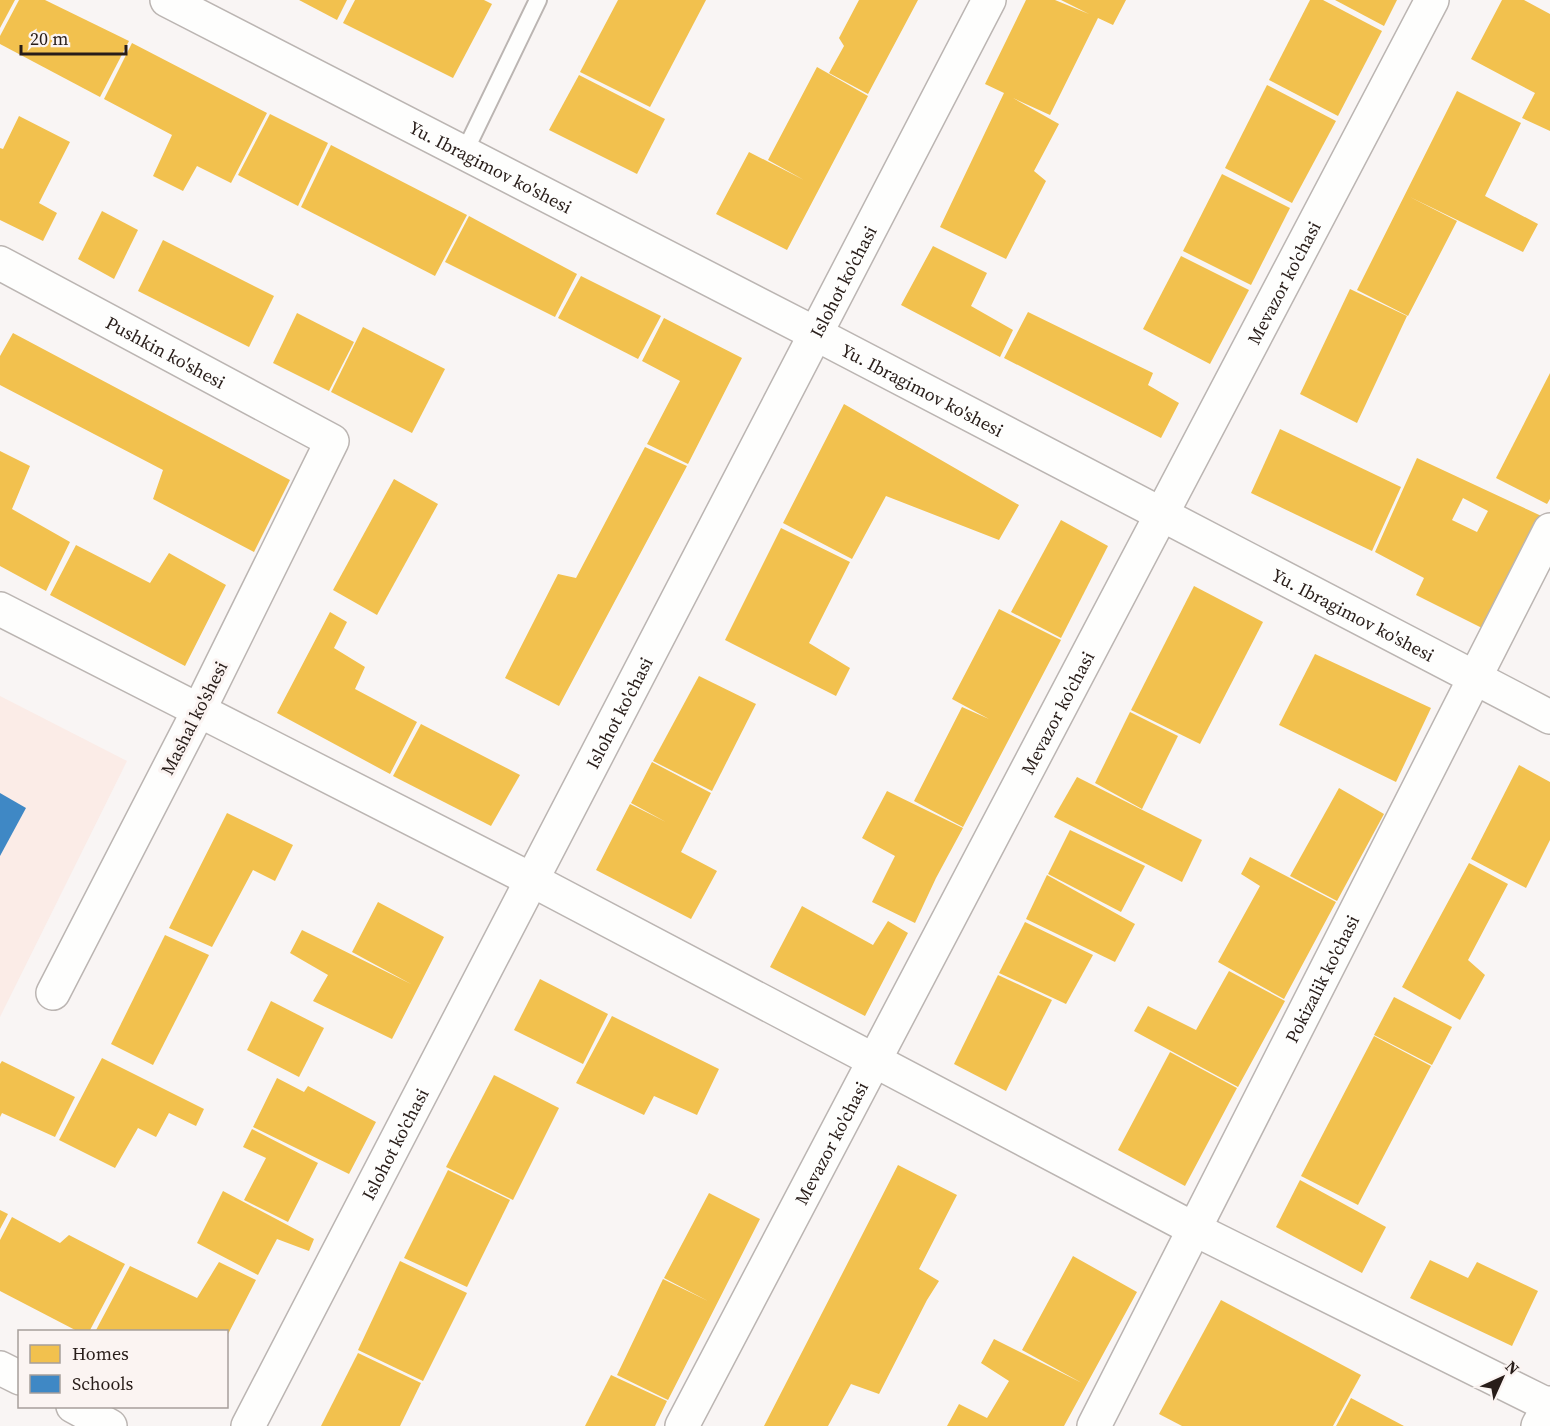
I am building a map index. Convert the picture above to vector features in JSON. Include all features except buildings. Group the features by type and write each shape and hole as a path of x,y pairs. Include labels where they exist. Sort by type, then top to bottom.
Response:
{"street":[{"name":"Yu. Ibragimov ko'shesi","path":"167,0 816,334 1550,717"},
{"name":"Islohot ko'chasi","path":"248,1426 989,0"},
{"name":"Mevazor ko'chasi","path":"682,1426 1432,0"},
{"name":"Pushkin ko'shesi","path":"0,263 332,441"},
{"name":"Mashal ko'shesi","path":"53,993 199,710 332,441"},
{"name":"Pokizalik ko'chasi","path":"1094,1426 1550,530"},
{"path":"0,609 532,880 1194,1229 1547,1410"},
{"path":"0,1368 18,1377"},
{"path":"75,1408 110,1426"}],"lane":[{"path":"464,153 538,0"}],"shaded area":[{"path":"0,696 127,761 0,1017"}]}
